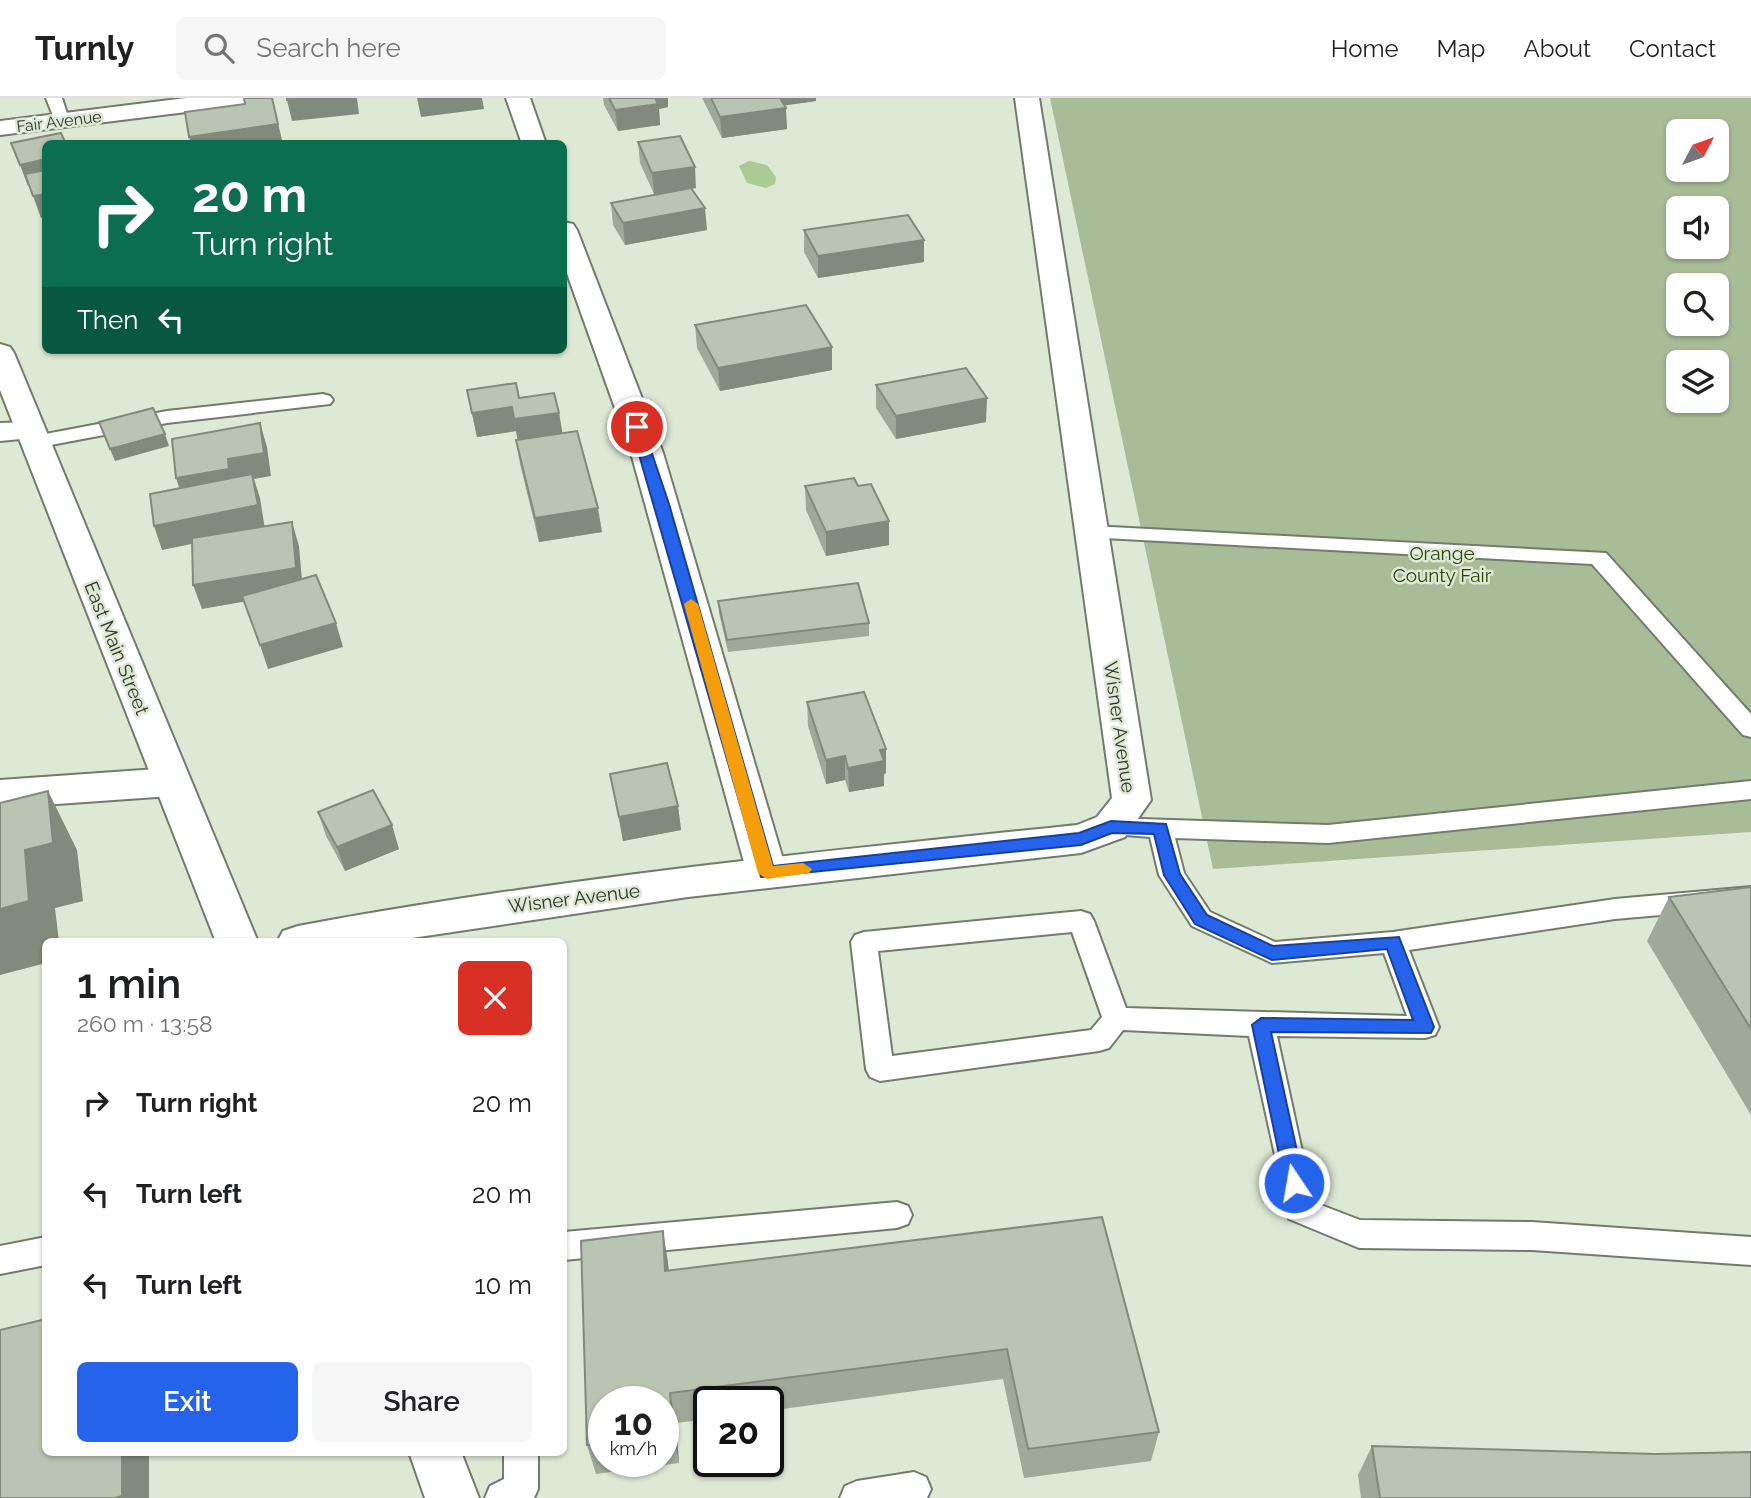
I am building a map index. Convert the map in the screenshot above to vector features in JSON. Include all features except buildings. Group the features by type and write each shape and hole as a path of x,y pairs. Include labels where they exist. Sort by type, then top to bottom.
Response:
{"street":[{"name":"Fair Avenue","path":"0,128 57,109 243,98"},
{"path":"518,98 533,140"},
{"name":"Wisner Avenue","path":"317,938 404,920 767,873 1081,839 1111,827 1132,800 1027,98"},
{"path":"567,238 647,453 767,873"},
{"name":"East Main Street","path":"0,353 22,435 235,938"},
{"path":"0,794 171,782"},
{"path":"436,1456 452,1498"}],"lane":[{"path":"22,435 323,400"},
{"path":"1092,532 1598,558 1751,729"},
{"path":"1111,827 1328,834 1751,790"},
{"path":"1160,829 1172,875 1201,919 1272,953 1393,942 1615,909 1751,897"},
{"path":"1081,921 1116,1019 1099,1040 880,1069 864,942 1081,921"},
{"path":"1116,1019 1261,1025 1425,1027 1393,942"},
{"path":"1261,1025 1300,1210 1359,1234 1532,1236 1751,1251"},
{"path":"567,1246 897,1215"},
{"path":"0,1260 42,1252"},
{"path":"520,1495 521,1456"},
{"path":"857,1498 914,1489"}],"green space":[{"name":"Orange County Fair","path":"1050,98 1751,98 1751,832 1213,869"}],"shaded area":[{"path":"749,161 767,165 776,177 775,184 766,188 747,183 739,166"}],"slow traffic":[{"path":"691,604 767,873 803,869"}],"route":[{"path":"637,427 662,504 767,873 1081,839 1111,827 1160,829 1172,875 1201,919 1272,953 1393,942 1425,1027 1261,1025 1294,1183"}]}
